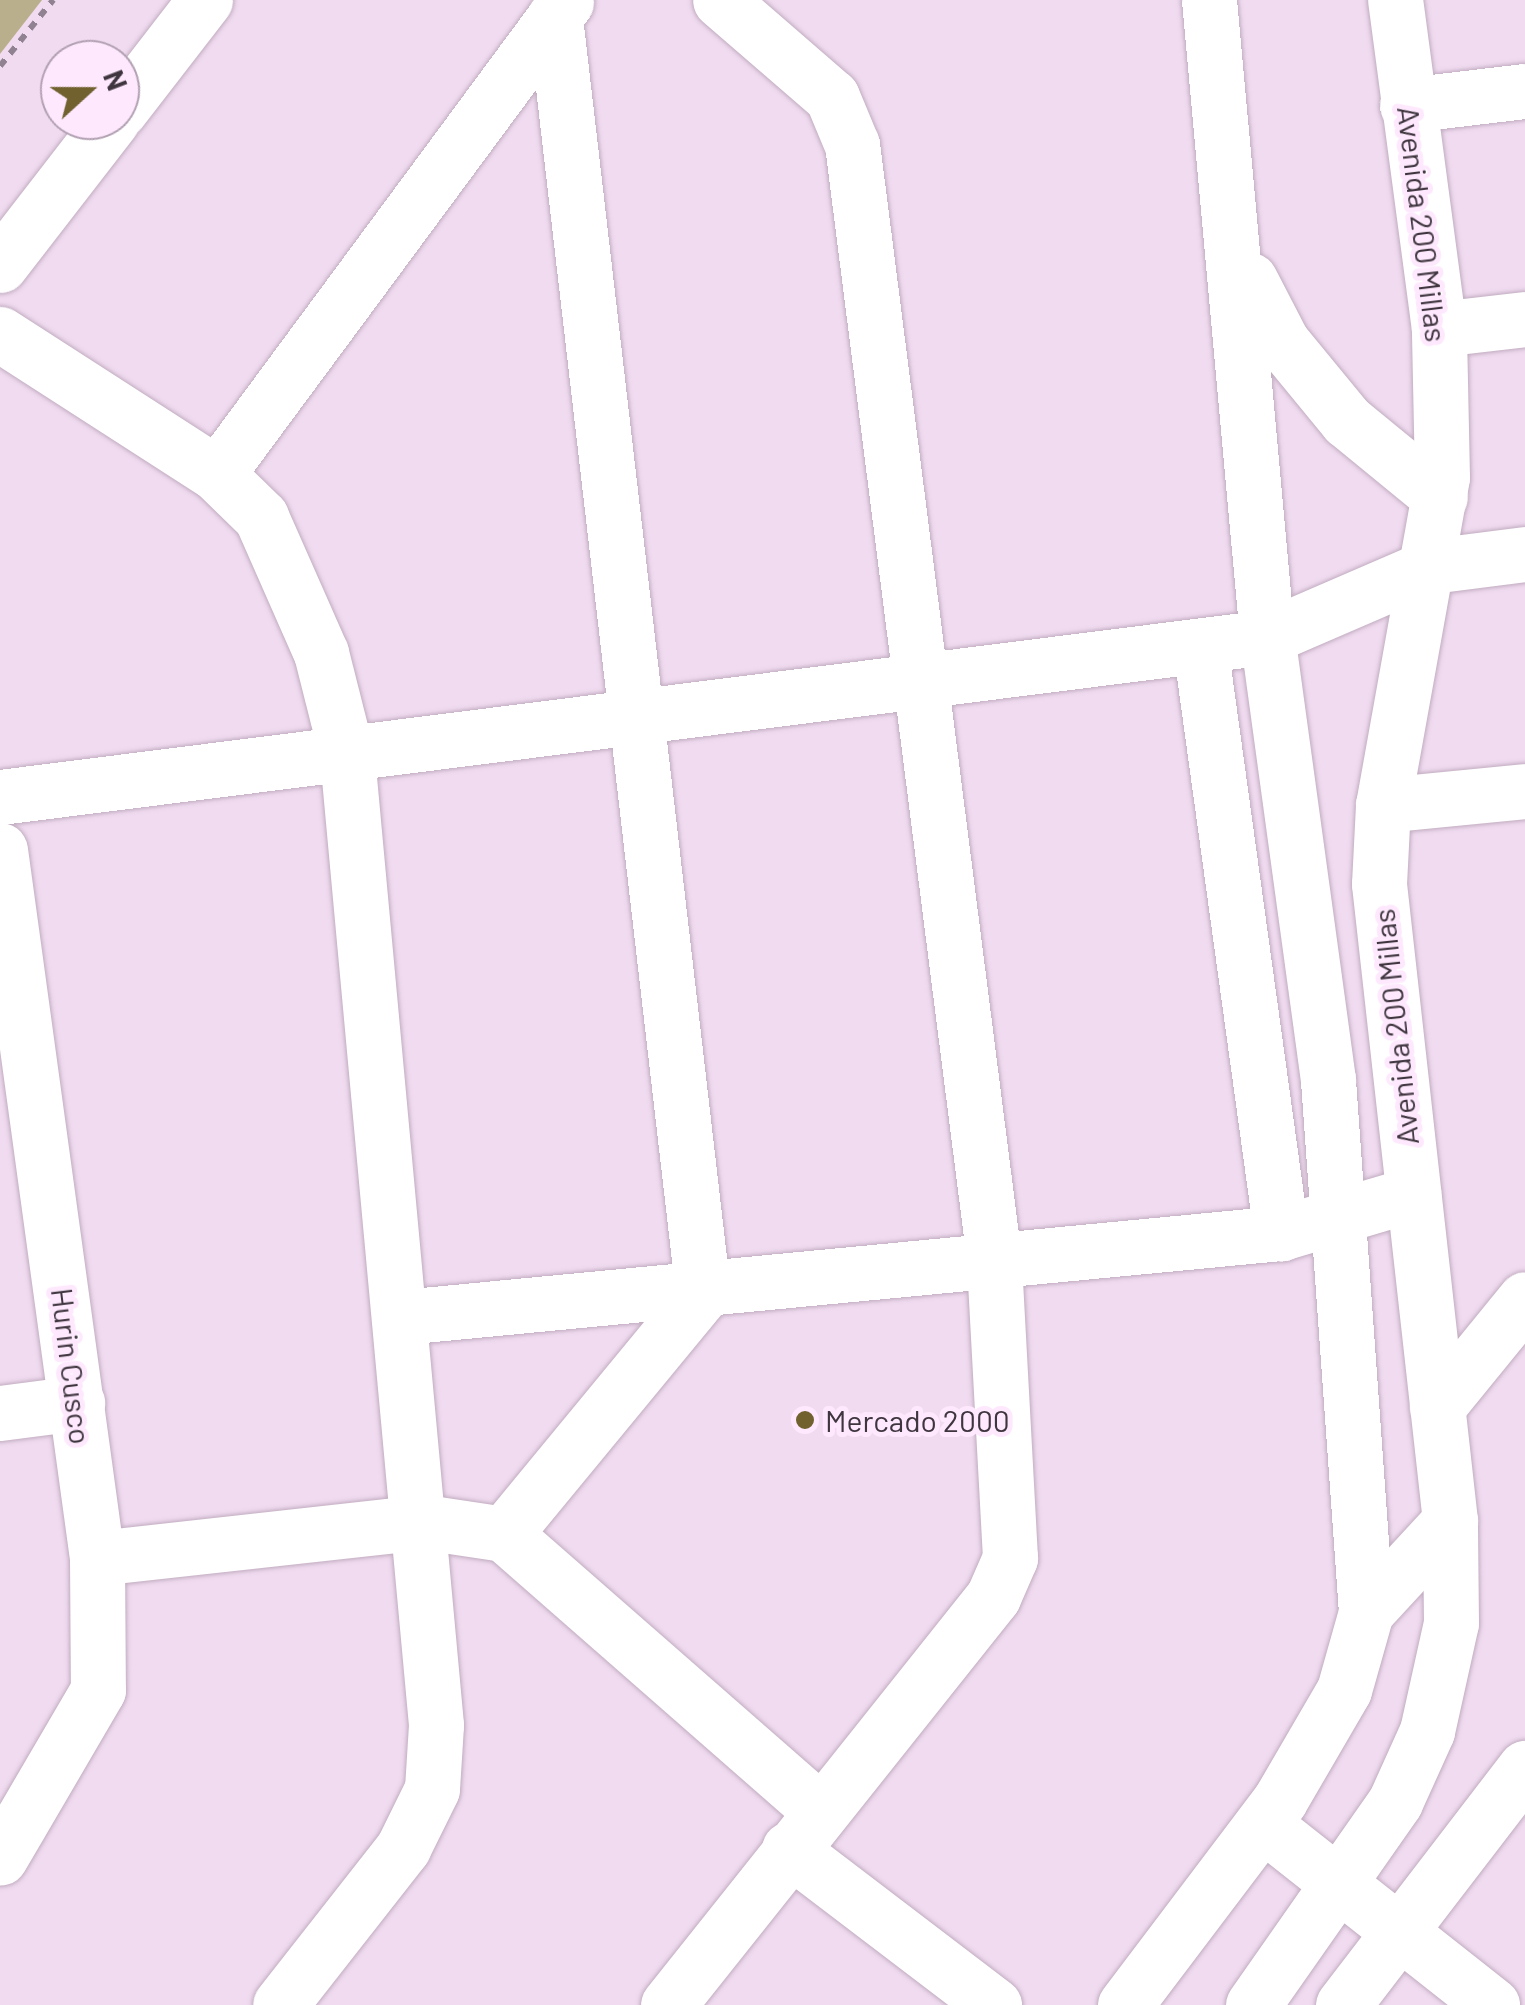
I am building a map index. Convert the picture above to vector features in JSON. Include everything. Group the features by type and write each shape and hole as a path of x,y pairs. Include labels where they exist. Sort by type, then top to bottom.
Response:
{"street":[{"path":"140,84 205,0"},
{"path":"668,2005 993,1597 1010,1558 994,1259 925,680 852,145 832,97 720,0"},
{"path":"1125,2005 1263,1824 1344,1690 1366,1612 1340,1220 1266,637 1240,259 1213,26 1188,0"},
{"name":"Avenida 200 Millas","path":"1253,2005 1346,1882 1427,1731 1451,1623 1450,1521 1380,884 1383,805 1440,497 1439,329 1395,0"},
{"path":"217,474 561,9"},
{"path":"504,1534 702,1293 629,712 561,9"},
{"path":"1407,105 1525,90"},
{"path":"0,265 97,140"},
{"path":"1240,259 1282,342 1347,421 1440,497"},
{"path":"1439,329 1525,318"},
{"path":"0,334 217,474 261,517 292,575 347,756 424,1522 432,1790 403,1848 280,2005"},
{"path":"0,797 347,756 629,712 1266,637 1430,566 1525,554"},
{"path":"1200,646 1280,1233"},
{"path":"1383,805 1525,791"},
{"name":"Hurin Cusco","path":"0,850 21,1144 77,1403 97,1558 98,1690 0,1858"},
{"path":"402,1316 702,1293 994,1259 1280,1233 1340,1220 1413,1194"},
{"path":"1437,1407 1525,1299"},
{"path":"0,1414 77,1403"},
{"path":"1366,1612 1450,1521"},
{"path":"97,1558 424,1522 504,1534 804,1830 994,2005"},
{"path":"1343,2005 1396,1928 1525,1768"},
{"path":"1263,1824 1346,1882 1492,2005"}],"path":[{"path":"0,66 53,0"}],"shaded area":[{"path":"0,0 42,0 0,54"}],"place":[{"name":"Mercado 2000","path":"805,1420"}]}
